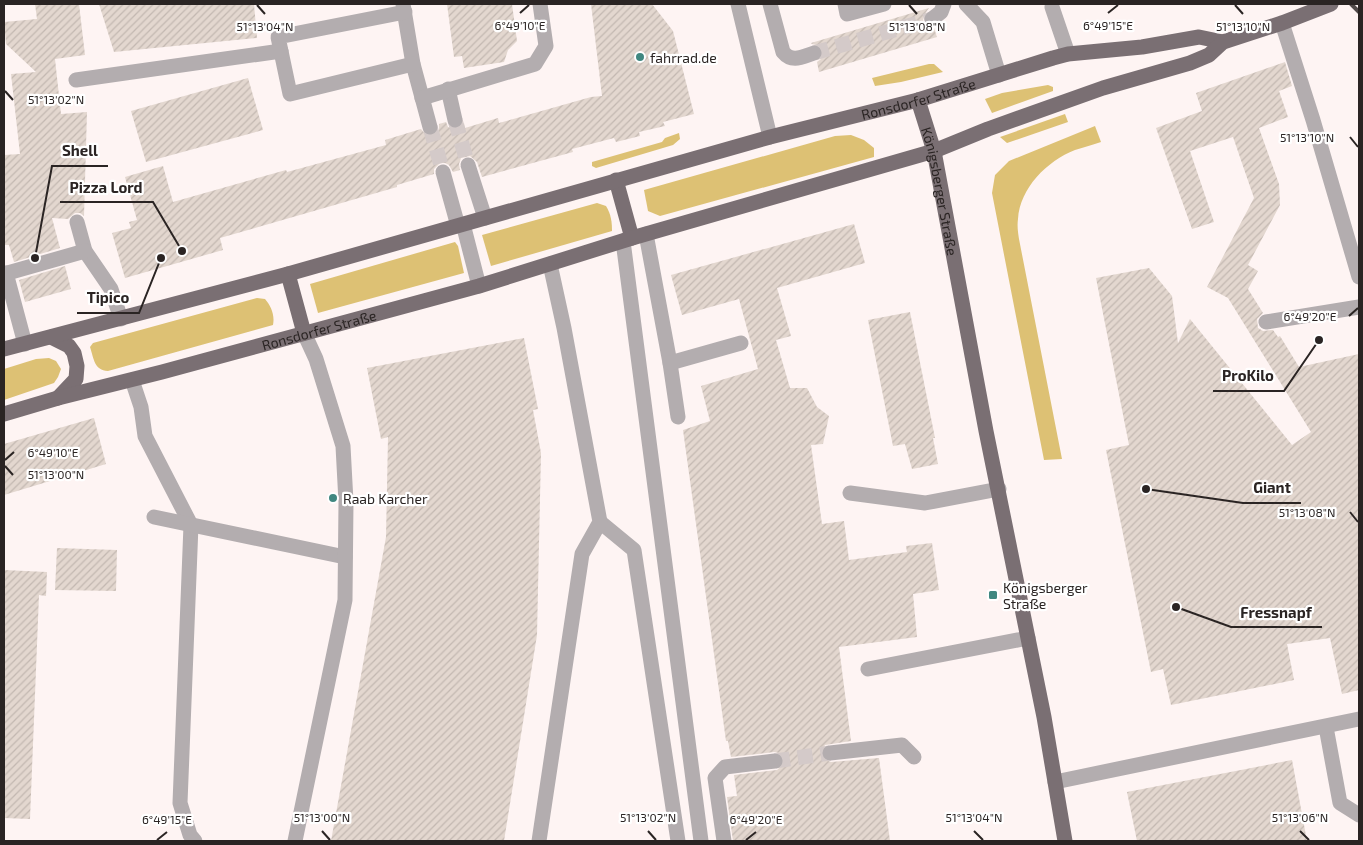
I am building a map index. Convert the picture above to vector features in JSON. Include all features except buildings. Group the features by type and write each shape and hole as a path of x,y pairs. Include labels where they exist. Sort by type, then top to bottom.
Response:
{"main road":[{"name":"Ronsdorfer Straße","path":"4,414 479,286 634,238 934,151 1103,88 1203,58 1223,42 1282,23 1309,8 1331,4"},
{"name":"Ronsdorfer Straße","path":"4,349 288,274 770,136 918,100 1068,54 1142,47 1199,37 1223,42"},
{"name":"Königsberger Straße","path":"918,100 934,151 1028,638 1065,841"},
{"path":"616,180 634,238"},
{"path":"288,274 304,333"},
{"path":"51,337 68,346 74,353 77,366 76,379 58,398"}],"lane":[{"path":"422,98 535,64 546,46 540,4"},
{"path":"738,4 770,136"},
{"path":"770,4 787,57 795,60 814,53"},
{"path":"845,4 847,14 884,4"},
{"path":"932,18 941,12 944,4"},
{"path":"966,4 983,22 999,75"},
{"path":"1052,7 1068,54"},
{"path":"413,64 290,94 278,37 404,8 413,64 430,127"},
{"path":"1282,23 1354,245 1359,277"},
{"path":"76,80 281,52"},
{"path":"448,89 455,120"},
{"path":"468,165 485,218"},
{"path":"442,172 479,286"},
{"path":"77,222 84,251 111,289 121,319"},
{"path":"634,238 670,363 678,417"},
{"path":"634,238 701,841"},
{"path":"25,344 5,273 84,251"},
{"path":"538,841 582,554 600,522 564,328 550,264"},
{"path":"1266,322 1359,307"},
{"path":"295,841 345,600 346,502 342,446 316,359 304,333"},
{"path":"670,363 741,343"},
{"path":"132,380 140,407 145,436 191,525 180,803 190,835 195,841"},
{"path":"850,494 925,503 999,489"},
{"path":"154,517 345,557"},
{"path":"600,522 634,550 678,841"},
{"path":"868,669 1028,638"},
{"path":"1055,782 1359,719"},
{"path":"1326,727 1340,803 1359,815"},
{"path":"830,753 902,745 914,757"},
{"path":"724,841 715,778 725,767 775,761"}],"shaded area":[{"path":"934,64 943,72 875,86 872,78"},
{"path":"1048,85 1053,87 1053,91 992,113 985,99 1002,93"},
{"path":"1065,114 1068,122 1007,143 1000,137"},
{"path":"1095,126 1101,142 1075,150 1045,168 1030,186 1024,197 1018,219 1019,239 1062,459 1044,460 992,193 995,175 1009,161"},
{"path":"679,133 680,139 673,145 596,168 592,166 592,162 662,142 665,138"},
{"path":"851,135 864,140 874,148 874,157 660,216 648,211 644,190 835,136"},
{"path":"597,203 606,206 608,209 612,231 491,266 482,235"},
{"path":"455,242 458,246 464,273 318,313 310,284"},
{"path":"257,298 265,299 269,305 273,314 273,325 108,371 100,369 94,360 90,347 93,343"},
{"path":"49,358 56,361 61,369 54,383 4,400 4,369 36,359"}],"tunnel":[{"path":"814,53 932,19"},
{"path":"455,120 468,165"},
{"path":"430,127 443,172"},
{"path":"775,761 830,753"}],"railway":[{"path":"1351,4 1359,12"}],"place":[{"name":"fahrrad.de","path":"640,57"},
{"name":"Pizza Lord","path":"182,251"},
{"name":"Shell","path":"35,258"},
{"name":"Tipico","path":"161,258"},
{"name":"ProKilo","path":"1319,340"},
{"name":"Giant","path":"1146,489"},
{"name":"Raab Karcher","path":"333,498"},
{"name":"Königsberger Straße","path":"993,595"},
{"name":"Fressnapf","path":"1176,607"}]}
